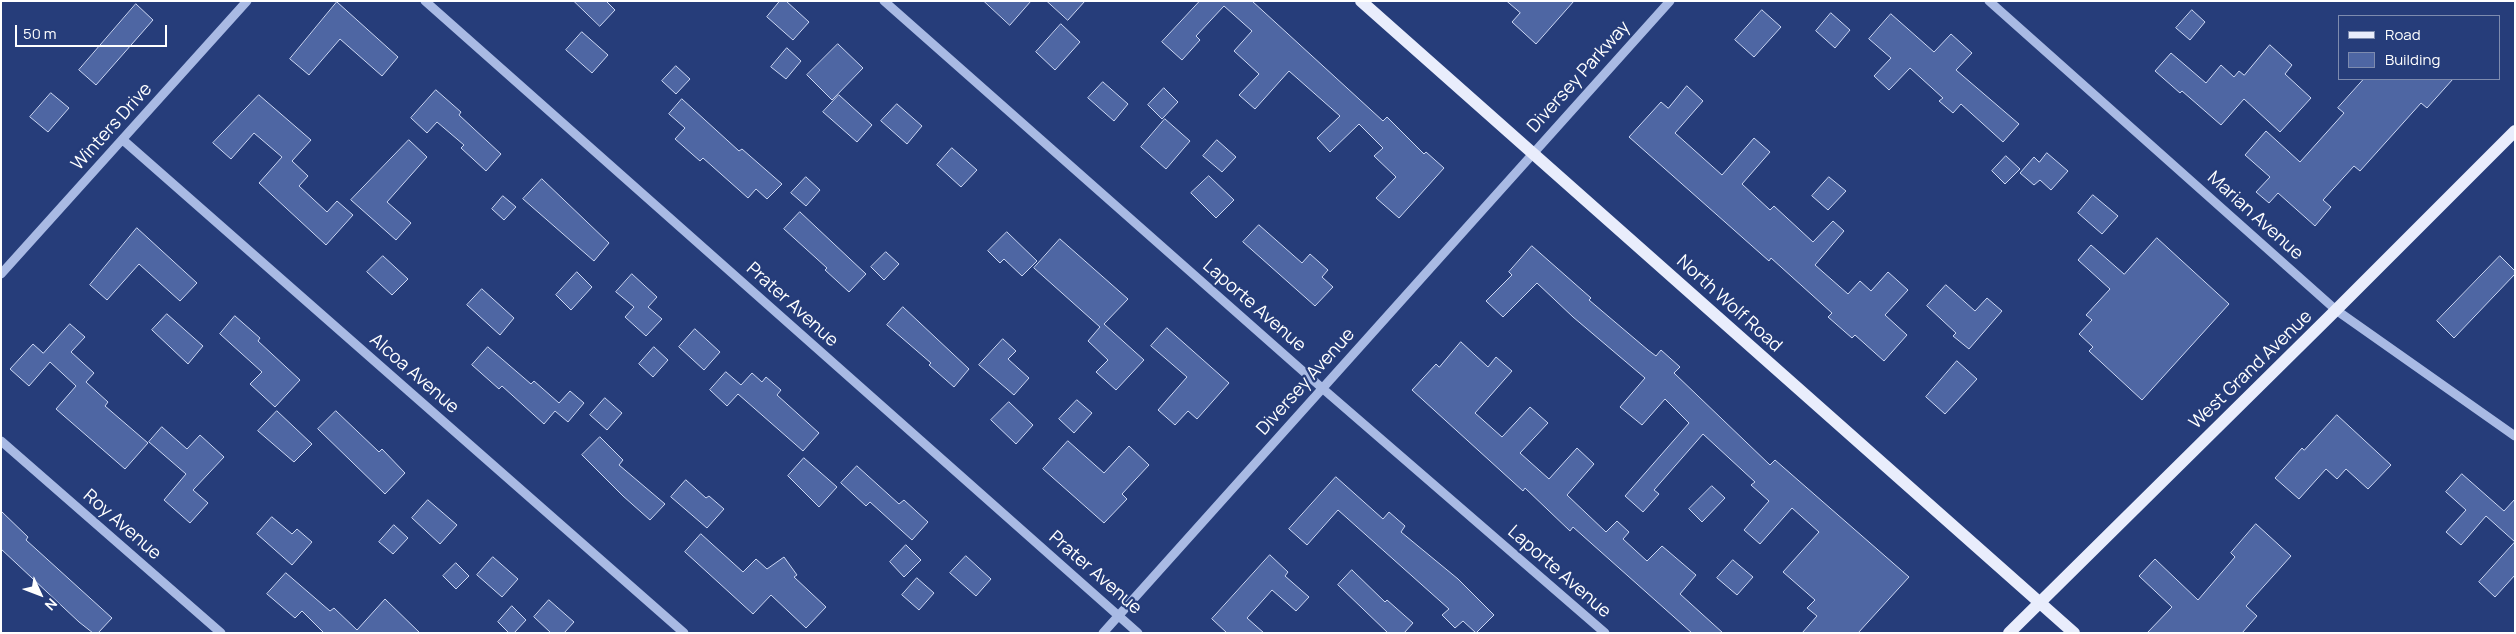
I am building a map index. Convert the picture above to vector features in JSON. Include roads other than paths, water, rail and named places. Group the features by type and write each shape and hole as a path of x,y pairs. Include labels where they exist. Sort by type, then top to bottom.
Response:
{"main road":[{"name":"North Wolf Road","path":"1361,1 2074,633"},
{"name":"West Grand Avenue","path":"2009,633 2515,131"}],"street":[{"name":"Winters Drive","path":"1,274 247,1"},
{"name":"Prater Avenue","path":"425,1 1138,633"},
{"name":"Laporte Avenue","path":"884,1 1322,388 1605,633"},
{"name":"Diversey Parkway","path":"1533,152 1670,1"},
{"name":"Marian Avenue","path":"1989,1 2336,310 2515,436"},
{"name":"Alcoa Avenue","path":"123,140 684,633"},
{"name":"Diversey Avenue","path":"1103,633 1533,152"},
{"name":"Roy Avenue","path":"1,441 221,633"}]}
